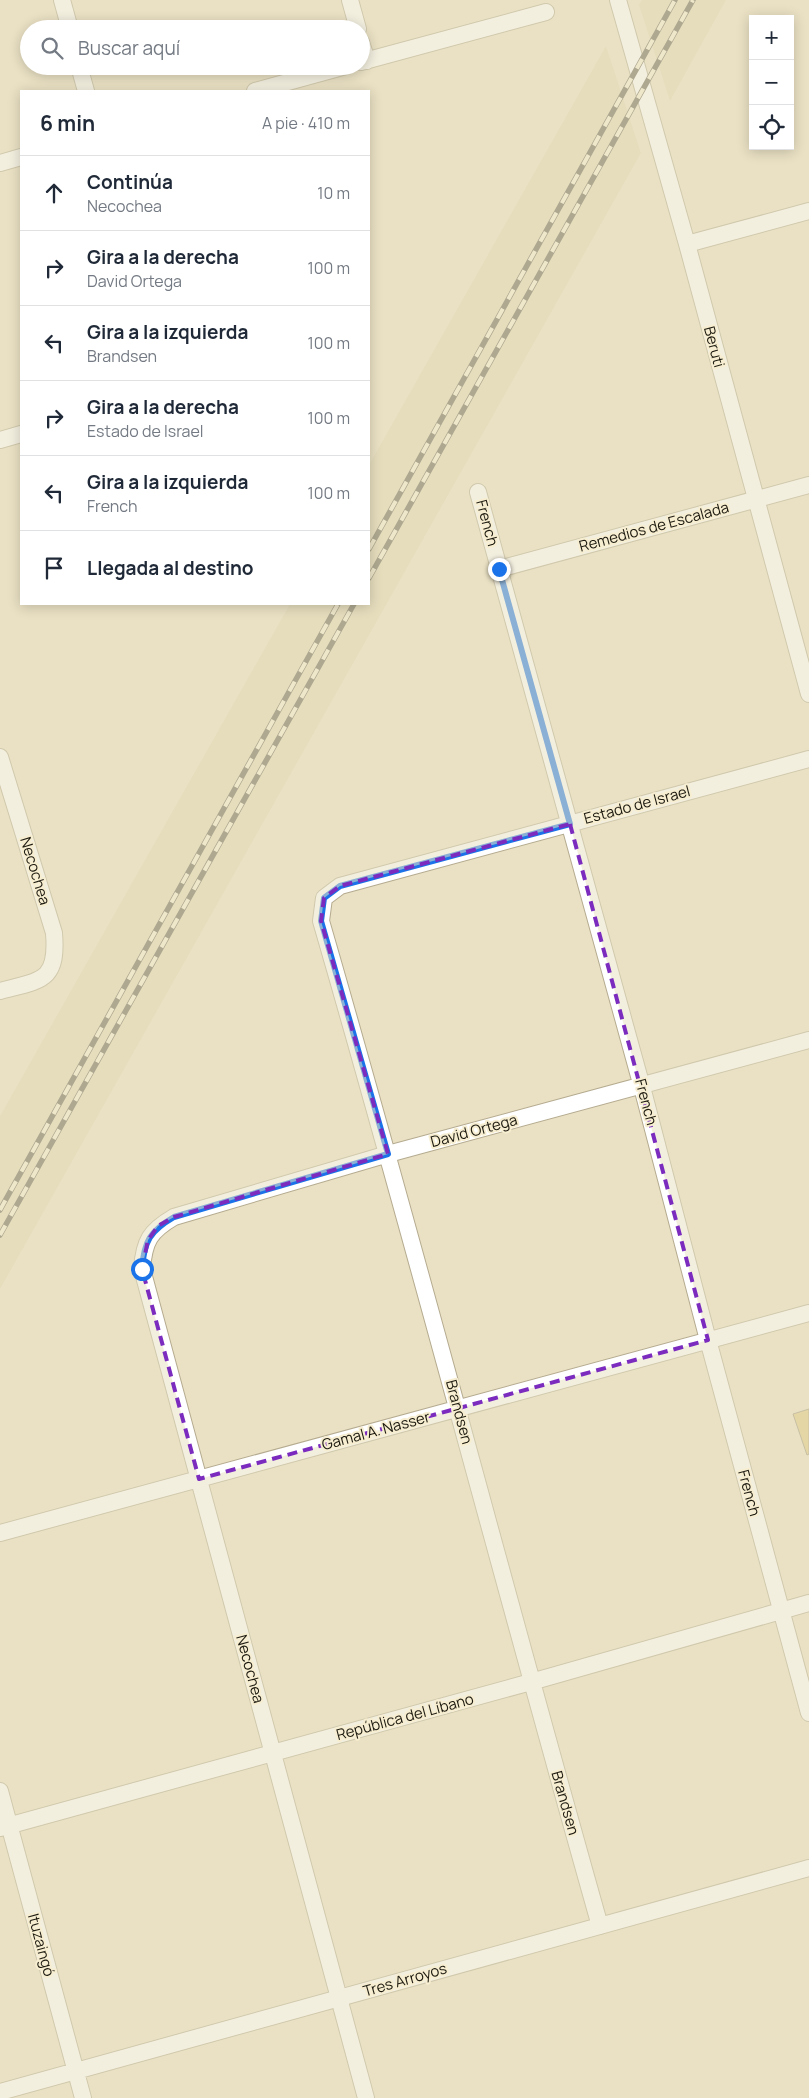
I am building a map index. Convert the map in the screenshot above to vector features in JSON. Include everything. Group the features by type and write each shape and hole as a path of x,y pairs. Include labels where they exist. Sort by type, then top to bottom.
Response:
{"street":[{"path":"62,0 68,20"},
{"path":"350,0 356,20"},
{"name":"Beruti","path":"618,0 687,244 809,694"},
{"path":"370,59 546,12"},
{"path":"82,75 86,90"},
{"path":"258,90 313,75"},
{"path":"0,163 20,157"},
{"path":"687,244 809,211"},
{"path":"0,440 20,434"},
{"name":"Remedios de Escalada","path":"499,569 809,485"},
{"name":"French","path":"478,492 642,1087 809,1713"},
{"name":"Necochea","path":"0,758 54,933 55,949 53,962 48,973 39,980 0,990"},
{"name":"Estado de Israel","path":"324,898 340,886 809,759"},
{"name":"Brandsen","path":"324,898 321,921 388,1154 531,1682 600,1926"},
{"name":"David Ortega","path":"148,1240 158,1226 174,1217 388,1154 642,1087 809,1040"},
{"name":"Necochea","path":"148,1240 143,1254 142,1269 366,2098"},
{"name":"Gamal A. Nasser","path":"0,1533 809,1313"},
{"name":"República del Líbano","path":"5,1826 531,1682 809,1603"},
{"name":"Ituzaingó","path":"0,1791 5,1826 82,2098"},
{"name":"Tres Arroyos","path":"0,2092 809,1868"}],"highlighted area":[{"path":"570,824 708,1340 199,1479 142,1269 148,1240 158,1226 174,1217 388,1154 321,921 324,898 340,886"}],"shaded area":[{"path":"642,0 726,0 670,101 639,5"},
{"path":"606,46 641,153 0,1289 0,1116 289,605 370,605 370,463"}],"building":[{"path":"809,1409 809,1454 807,1455 793,1414"}],"railway":[{"path":"370,547 675,0"},
{"path":"370,576 693,0"},
{"path":"0,1210 337,605"},
{"path":"0,1235 353,605"}],"route":[{"path":"142,1269 143,1254 148,1240 158,1226 174,1217 388,1154 321,921 324,898 340,886 570,824 499,569"}]}
